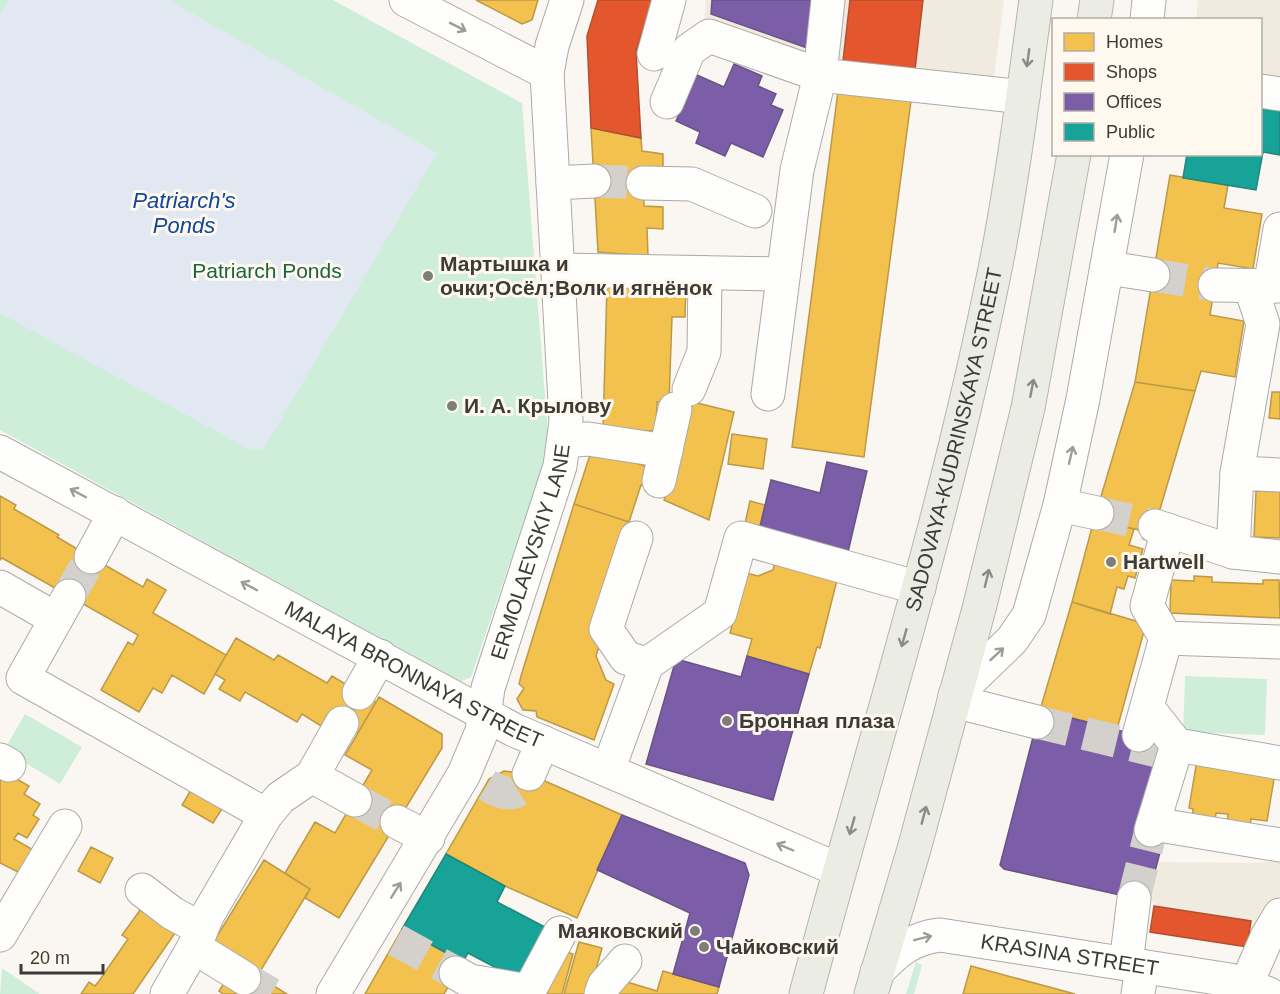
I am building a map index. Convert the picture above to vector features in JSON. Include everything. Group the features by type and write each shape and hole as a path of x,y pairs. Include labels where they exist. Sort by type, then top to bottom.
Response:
{"main road":[{"name":"SADOVAYA-KUDRINSKAYA STREET","path":"806,994 919,588 996,263 1023,98 1036,0"},
{"path":"1094,18 1097,0"},
{"path":"874,983 914,849 980,605 1028,408 1074,156"}],"street":[{"path":"406,0 547,73"},
{"name":"ERMOLAEVSKIY LANE","path":"333,994 385,933 428,838 475,779 488,688 560,466 565,441 547,73 552,46 567,0"},
{"path":"654,54 669,0"},
{"path":"768,394 797,170 820,75 828,0"},
{"path":"1147,18 1149,0"},
{"path":"667,102 689,50 709,36 820,75 1023,98"},
{"path":"1262,91 1280,94"},
{"path":"1037,722 954,698 1012,640 1029,615 1060,505 1109,268 1127,156"},
{"path":"553,183 594,181"},
{"path":"643,183 692,184 755,211"},
{"path":"1233,552 1237,473 1263,324 1267,287 1280,229"},
{"path":"1109,268 1153,276"},
{"path":"558,270 783,274"},
{"path":"565,441 588,439 662,466 682,399 704,352 705,273"},
{"path":"1215,285 1267,287"},
{"name":"MALAYA BRONNAYA STREET","path":"0,452 514,730 839,870"},
{"path":"1237,473 1280,475"},
{"path":"1060,505 1097,513"},
{"path":"91,557 116,513"},
{"path":"1280,557 1233,552 1161,528 1147,606 1166,638 1152,827 1280,845"},
{"path":"636,538 606,629 626,658 647,664"},
{"path":"608,770 647,664 720,613 741,538 919,588"},
{"path":"0,587 62,607 23,678 266,815"},
{"path":"1166,638 1280,642"},
{"path":"360,693 380,656"},
{"path":"166,994 196,943 207,916 266,815 280,798 312,776 342,723"},
{"path":"1159,739 1280,763"},
{"path":"529,774 543,742"},
{"path":"312,776 355,800"},
{"path":"397,822 428,838"},
{"path":"0,935 65,826"},
{"path":"142,890 172,913 194,924 196,943 244,978"},
{"path":"1134,898 1135,975"},
{"path":"1237,988 1280,915"},
{"path":"467,983 529,991 560,933"},
{"name":"KRASINA STREET","path":"874,983 897,951 913,941 940,935 1135,975 1237,988"},
{"path":"601,994 604,985 625,961"}],"shaded area":[{"path":"706,0 1004,0 993,85 841,70 704,21"},
{"path":"1198,0 1280,0 1280,80 1262,77 1262,18 1196,18"},
{"path":"1280,860 1280,943 1250,929 1247,947 1150,932 1154,903 1147,901 1158,862 1254,863"}],"green space":[{"name":"Patriarch Ponds","path":"0,0 333,0 522,103 549,447 471,677 460,682 0,430"},
{"path":"1185,676 1267,679 1265,735 1183,732"},
{"path":"25,714 82,747 60,784 4,750"},
{"path":"916,962 922,965 914,994 906,994"},
{"path":"2,968 40,994 0,994"}],"water":[{"name":"Patriarch's Ponds","path":"9,0 169,0 437,153 263,450 249,449 0,313 0,15"}],"building: Homes":[{"path":"476,0 538,0 532,20 522,24"},
{"path":"838,91 911,101 864,457 792,447"},
{"path":"591,128 641,138 642,151 663,154 663,171 643,168 644,206 663,207 663,229 647,228 648,256 598,252"},
{"path":"1170,175 1228,185 1224,208 1262,214 1253,269 1218,263 1210,315 1244,321 1235,377 1201,371 1195,391 1135,382"},
{"path":"607,285 686,287 685,317 672,317 669,402 657,402 656,431 603,430"},
{"path":"1135,382 1195,391 1153,533 1094,520"},
{"path":"1272,392 1280,392 1280,419 1269,418"},
{"path":"693,402 734,412 709,520 664,500"},
{"path":"732,434 767,439 763,469 728,464"},
{"path":"592,449 654,469 648,487 641,485 629,522 574,504"},
{"path":"1256,491 1280,491 1280,538 1254,537"},
{"path":"0,496 16,505 14,509 59,535 57,537 84,553 62,592 2,558 0,560"},
{"path":"750,501 765,505 759,531 744,528"},
{"path":"574,504 629,522 593,637 601,640 596,656 606,680 614,684 594,740 537,717 536,711 523,710 517,699 524,688 519,684 521,676"},
{"name":"Hartwell","path":"1094,520 1134,529 1129,545 1143,549 1135,578 1128,576 1124,589 1117,587 1110,614 1072,602"},
{"path":"84,553 143,587 147,579 166,590 153,613 226,655 204,694 172,675 162,693 153,688 139,712 101,690 128,642 133,645 138,635 62,592"},
{"path":"776,558 838,576 820,648 817,647 809,674 747,656 752,639 730,633 746,573 758,576 773,570"},
{"path":"1194,576 1212,577 1212,582 1263,584 1263,580 1279,580 1280,618 1170,613 1171,580 1194,581"},
{"path":"1072,602 1146,624 1117,729 1040,710"},
{"path":"236,638 274,660 278,655 327,683 332,676 376,702 358,733 327,715 321,726 302,714 297,722 245,692 240,701 219,689 225,680 215,674"},
{"path":"379,697 442,734 442,748 339,918 305,898 310,889 285,873 315,822 335,833 372,770 345,755"},
{"path":"1197,760 1275,773 1267,821 1251,819 1250,827 1227,823 1228,814 1216,813 1215,821 1192,818 1193,809 1189,808"},
{"path":"3,771 29,786 24,794 40,804 33,815 39,819 27,838 18,833 14,839 35,851 22,874 0,863 0,777"},
{"path":"504,771 529,774 622,815 577,918 505,886 446,854 489,779"},
{"path":"194,785 225,804 213,823 182,805"},
{"path":"91,847 113,858 100,883 78,871"},
{"path":"264,860 310,889 261,970 214,941"},
{"path":"146,902 175,933 133,994 81,994 89,982 95,986 99,981 128,939 122,935"},
{"path":"402,929 463,962 444,994 365,994"},
{"path":"579,942 602,948 589,994 564,994"},
{"path":"560,950 573,954 562,994 547,994"},
{"path":"971,966 1075,994 963,994"},
{"path":"248,970 287,994 223,994 219,991 229,975"},
{"path":"663,971 719,987 717,994 613,994 617,979 657,991"}],"building: Shops":[{"path":"598,0 653,0 636,51 641,138 591,128 587,36"},
{"path":"850,0 923,0 915,70 843,61"},
{"path":"1154,906 1251,921 1247,947 1150,932"}],"building: Offices":[{"path":"712,0 811,0 807,48 711,14"},
{"path":"734,64 762,76 758,86 776,94 771,105 783,110 763,157 731,143 725,156 696,143 700,132 676,121 697,75 724,87"},
{"path":"827,462 867,471 848,552 759,531 771,480 820,493"},
{"name":"Бронная плаза","path":"747,656 809,674 773,800 646,764 676,659 741,677"},
{"path":"1040,710 1164,742 1165,834 1147,901 1004,869 1000,865"},
{"path":"622,815 745,863 749,875 719,987 673,974 690,913 597,870"}],"building: Public":[{"path":"1262,101 1280,104 1280,155 1263,152 1256,190 1183,178 1187,156 1262,156"},
{"path":"446,854 505,886 497,902 547,928 519,980 468,953 463,962 402,929"}],"tunnel":[{"path":"594,181 643,183"},
{"path":"1153,275 1215,285"},
{"path":"1097,513 1155,526"},
{"path":"69,596 91,557"},
{"path":"1037,722 1161,752"},
{"path":"487,785 506,793 512,793 522,787 529,774"},
{"path":"355,800 397,822"},
{"path":"1134,898 1151,830"},
{"path":"396,940 456,973"},
{"path":"244,978 271,994"}],"place":[{"name":"Мартышка и очки;Осёл;Волк и ягнёнок","path":"428,276"},
{"name":"И. А. Крылову","path":"452,406"},
{"name":"Hartwell","path":"1111,562"},
{"name":"Бронная плаза","path":"727,721"},
{"name":"Маяковский","path":"695,931"},
{"name":"Чайковский","path":"704,947"}]}
